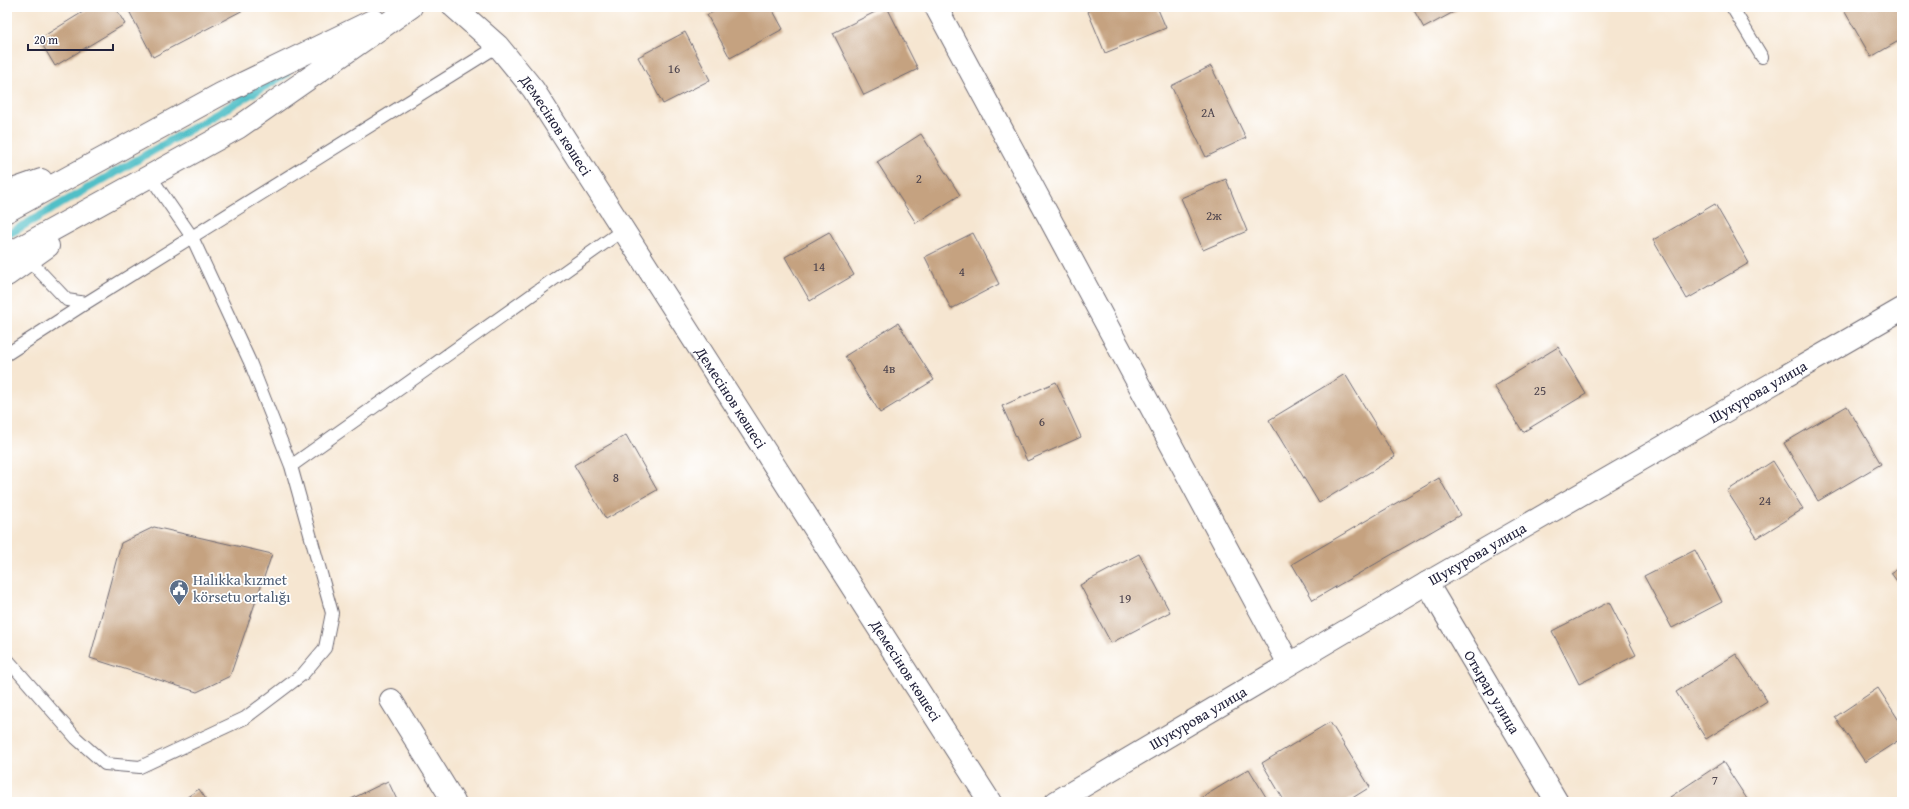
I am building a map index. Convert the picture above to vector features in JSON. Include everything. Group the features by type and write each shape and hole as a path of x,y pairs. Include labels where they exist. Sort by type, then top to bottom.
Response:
{"street":[{"path":"7,211 221,94 400,7"},
{"path":"7,255 239,127 411,7"},
{"name":"Демесінов көшесі","path":"454,7 498,46 533,89 990,802"},
{"path":"936,7 1289,664"},
{"path":"7,192 105,157"},
{"path":"7,275 128,188"},
{"name":"Шукурова улица","path":"1056,802 1427,583 1900,317"},
{"name":"Отырар улица","path":"1427,583 1557,802"},
{"path":"391,700 454,802"}],"lane":[{"path":"1732,7 1762,57"},
{"path":"7,354 86,303 498,46"},
{"path":"7,659 76,738 104,764 140,768 245,718 303,674 325,648 332,613 291,466 250,362 192,237 150,176"},
{"path":"291,466 623,230"},
{"path":"29,260 67,300 86,303"}],"building":[{"path":"91,7 115,7 125,24 55,66 39,39"},
{"path":"127,7 249,7 153,57"},
{"path":"722,7 771,7 783,29 730,58 707,15"},
{"path":"887,7 918,69 864,95 833,33"},
{"path":"1086,7 1157,7 1166,28 1105,53"},
{"path":"1412,7 1463,7 1424,28"},
{"path":"1842,7 1902,7 1902,39 1871,57"},
{"path":"685,32 710,80 663,104 638,57"},
{"path":"1211,66 1246,138 1206,157 1171,86"},
{"path":"921,134 960,195 916,223 877,162"},
{"path":"1226,179 1247,231 1203,250 1181,198"},
{"path":"1715,204 1749,263 1687,299 1653,240"},
{"path":"829,232 854,275 810,301 785,257"},
{"path":"973,233 999,284 951,309 925,257"},
{"path":"898,323 934,380 880,413 845,356"},
{"path":"1558,347 1586,394 1523,432 1494,386"},
{"path":"1345,374 1395,457 1319,503 1269,420"},
{"path":"1056,382 1081,437 1027,461 1002,406"},
{"path":"1847,406 1881,464 1818,501 1784,443"},
{"path":"626,435 657,490 606,519 574,465"},
{"path":"1773,461 1803,509 1757,538 1727,491"},
{"path":"1439,478 1460,515 1313,600 1292,564"},
{"name":"Halıkka kızmet körsetu ortalığı","path":"154,527 272,554 230,676 197,692 90,658 121,543"},
{"path":"1695,550 1722,602 1672,628 1644,576"},
{"path":"1139,554 1170,612 1111,643 1080,585"},
{"path":"1902,566 1902,588 1891,573"},
{"path":"1609,602 1636,655 1579,684 1552,631"},
{"path":"1736,654 1767,701 1706,739 1676,692"},
{"path":"1878,688 1902,725 1902,738 1865,762 1835,717"},
{"path":"1330,722 1370,787 1346,802 1285,802 1262,763"},
{"path":"1723,762 1749,802 1673,802 1670,797"},
{"path":"1249,769 1269,802 1199,802 1198,800"},
{"path":"388,781 398,802 345,802"},
{"path":"199,789 208,802 180,802"}],"waterway":[{"path":"7,235 286,74"}],"place":[{"name":"Halıkka kızmet körsetu ortalığı","path":"179,606"}]}
